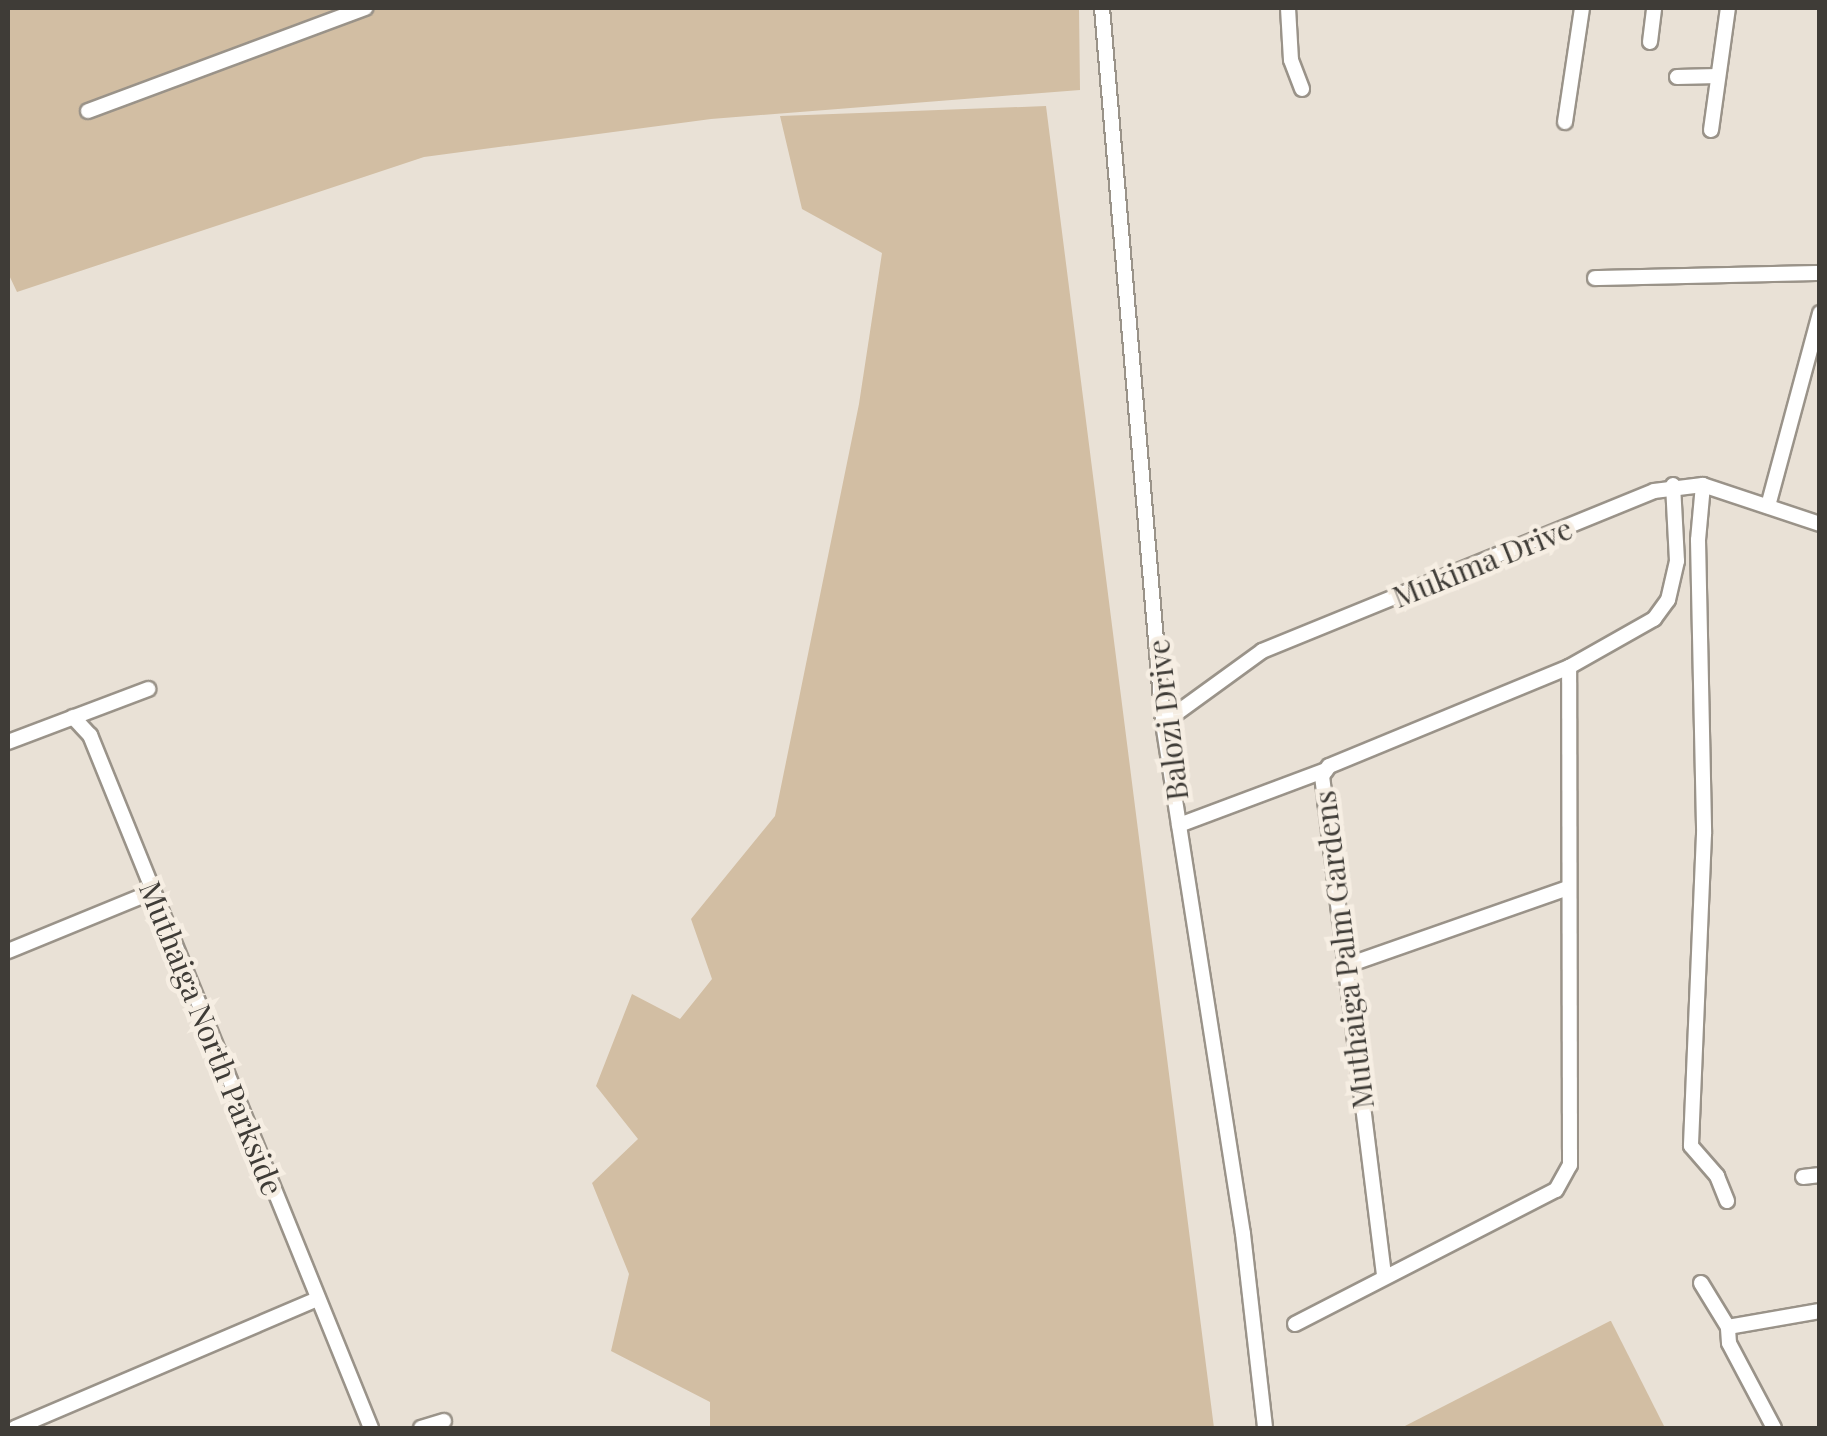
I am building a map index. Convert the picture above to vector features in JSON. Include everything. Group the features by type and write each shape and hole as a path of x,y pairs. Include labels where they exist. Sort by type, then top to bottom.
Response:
{"street":[{"path":"88,110 366,8"},
{"name":"Balozi Drive","path":"1102,8 1164,724 1244,1234 1265,1428"},
{"path":"1288,8 1290,60 1302,89"},
{"path":"1565,122 1582,8"},
{"path":"1650,42 1654,8"},
{"path":"1711,130 1728,8"},
{"path":"1677,77 1718,76"},
{"path":"1595,278 1820,273"},
{"path":"1768,506 1820,313"},
{"path":"1703,484 1698,540 1704,834 1691,1146 1717,1176 1727,1201"},
{"name":"Mukima Drive","path":"1164,724 1262,651 1673,485 1703,484 1820,524"},
{"name":"Muthaiga Palm Gardens","path":"1384,1275 1320,784 1326,770 1568,667 1662,611 1677,561 1673,485"},
{"path":"1295,1324 1556,1190 1570,1164 1568,667"},
{"path":"8,742 148,689"},
{"name":"Muthaiga North Parkside","path":"73,716 90,735 371,1428"},
{"path":"1179,824 1326,770"},
{"path":"1342,967 1567,888"},
{"path":"8,951 152,892"},
{"path":"1803,1177 1820,1175"},
{"path":"1701,1283 1728,1327 1729,1344 1774,1428"},
{"path":"16,1428 318,1299"},
{"path":"1728,1327 1820,1311"},
{"path":"421,1428 444,1421"}],"shaded area":[{"path":"8,8 1079,8 1080,90 711,119 424,157 17,292 8,273"},
{"path":"1046,106 1214,1428 710,1428 710,1402 611,1351 629,1274 592,1183 638,1139 596,1086 632,994 680,1019 712,979 691,919 775,816 859,404 882,253 802,209 780,116"},
{"path":"1610,1321 1665,1428 1401,1428"}]}
